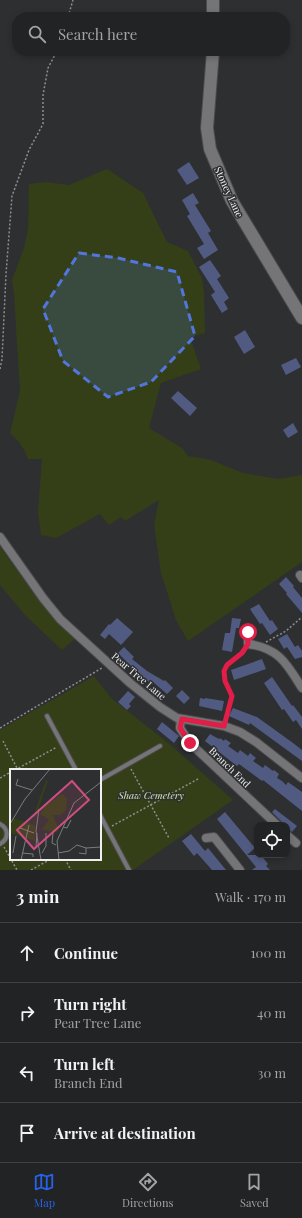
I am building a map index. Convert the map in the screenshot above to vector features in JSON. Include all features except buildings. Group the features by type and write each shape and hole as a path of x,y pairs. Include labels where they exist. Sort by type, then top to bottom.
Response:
{"street":[{"path":"213,0 213,12"},
{"name":"Stoney Lane","path":"213,56 206,128 210,149 232,201 302,318"},
{"name":"Pear Tree Lane","path":"0,536 42,598 60,619 108,664 160,707 172,716 224,726 240,732 302,778"},
{"path":"248,632 248,644 260,646 273,652 283,660 293,672 302,688"},
{"name":"Branch End","path":"182,719 180,728 190,743 274,822"},
{"path":"212,835 240,870"},
{"path":"290,838 296,844"}],"lane":[{"path":"47,716 75,769"},
{"path":"101,779 160,746"},
{"path":"101,817 129,870"},
{"path":"0,824 6,828 7,834 6,839 1,844"},
{"path":"6,828 10,826"}],"path":[{"path":"69,12 73,0"},
{"path":"0,368 2,359 6,274 12,196 30,150 43,124 43,95 48,68 54,56"},
{"path":"260,646 271,638 286,631 302,617"},
{"path":"224,726 232,696 225,681 224,671 227,665 242,653 248,644"},
{"path":"0,728 108,664"},
{"path":"3,741 18,769 62,744"},
{"path":"128,764 168,838"},
{"path":"0,778 10,773"},
{"path":"107,829 198,779"},
{"path":"1,844 10,859"},
{"path":"11,860 17,870"},
{"path":"31,870 49,860"},
{"path":"66,860 71,870"}],"highlighted area":[{"path":"79,253 118,258 177,272 195,336 151,382 108,397 63,361 43,309"}],"green space":[{"path":"107,169 143,193 167,242 188,251 202,278 204,292 205,333 190,337 201,369 161,383 149,428 182,448 188,456 211,460 243,473 278,479 302,475 302,562 188,641 176,620 161,573 154,525 159,500 125,521 121,517 109,525 100,514 56,538 41,535 38,512 42,459 28,459 21,445 10,433 20,391 12,280 24,248 28,229 29,184 46,182 69,185"},
{"path":"0,546 33,593 76,638 62,650 25,615 0,585"},
{"name":"Shaw Cemetery","path":"94,676 111,698 167,742 233,800 133,870 0,870 0,730"}],"route":[{"path":"190,743 180,728 182,719 224,726 227,710 232,696 225,681 224,671 227,665 242,653 248,644 248,632"}]}
